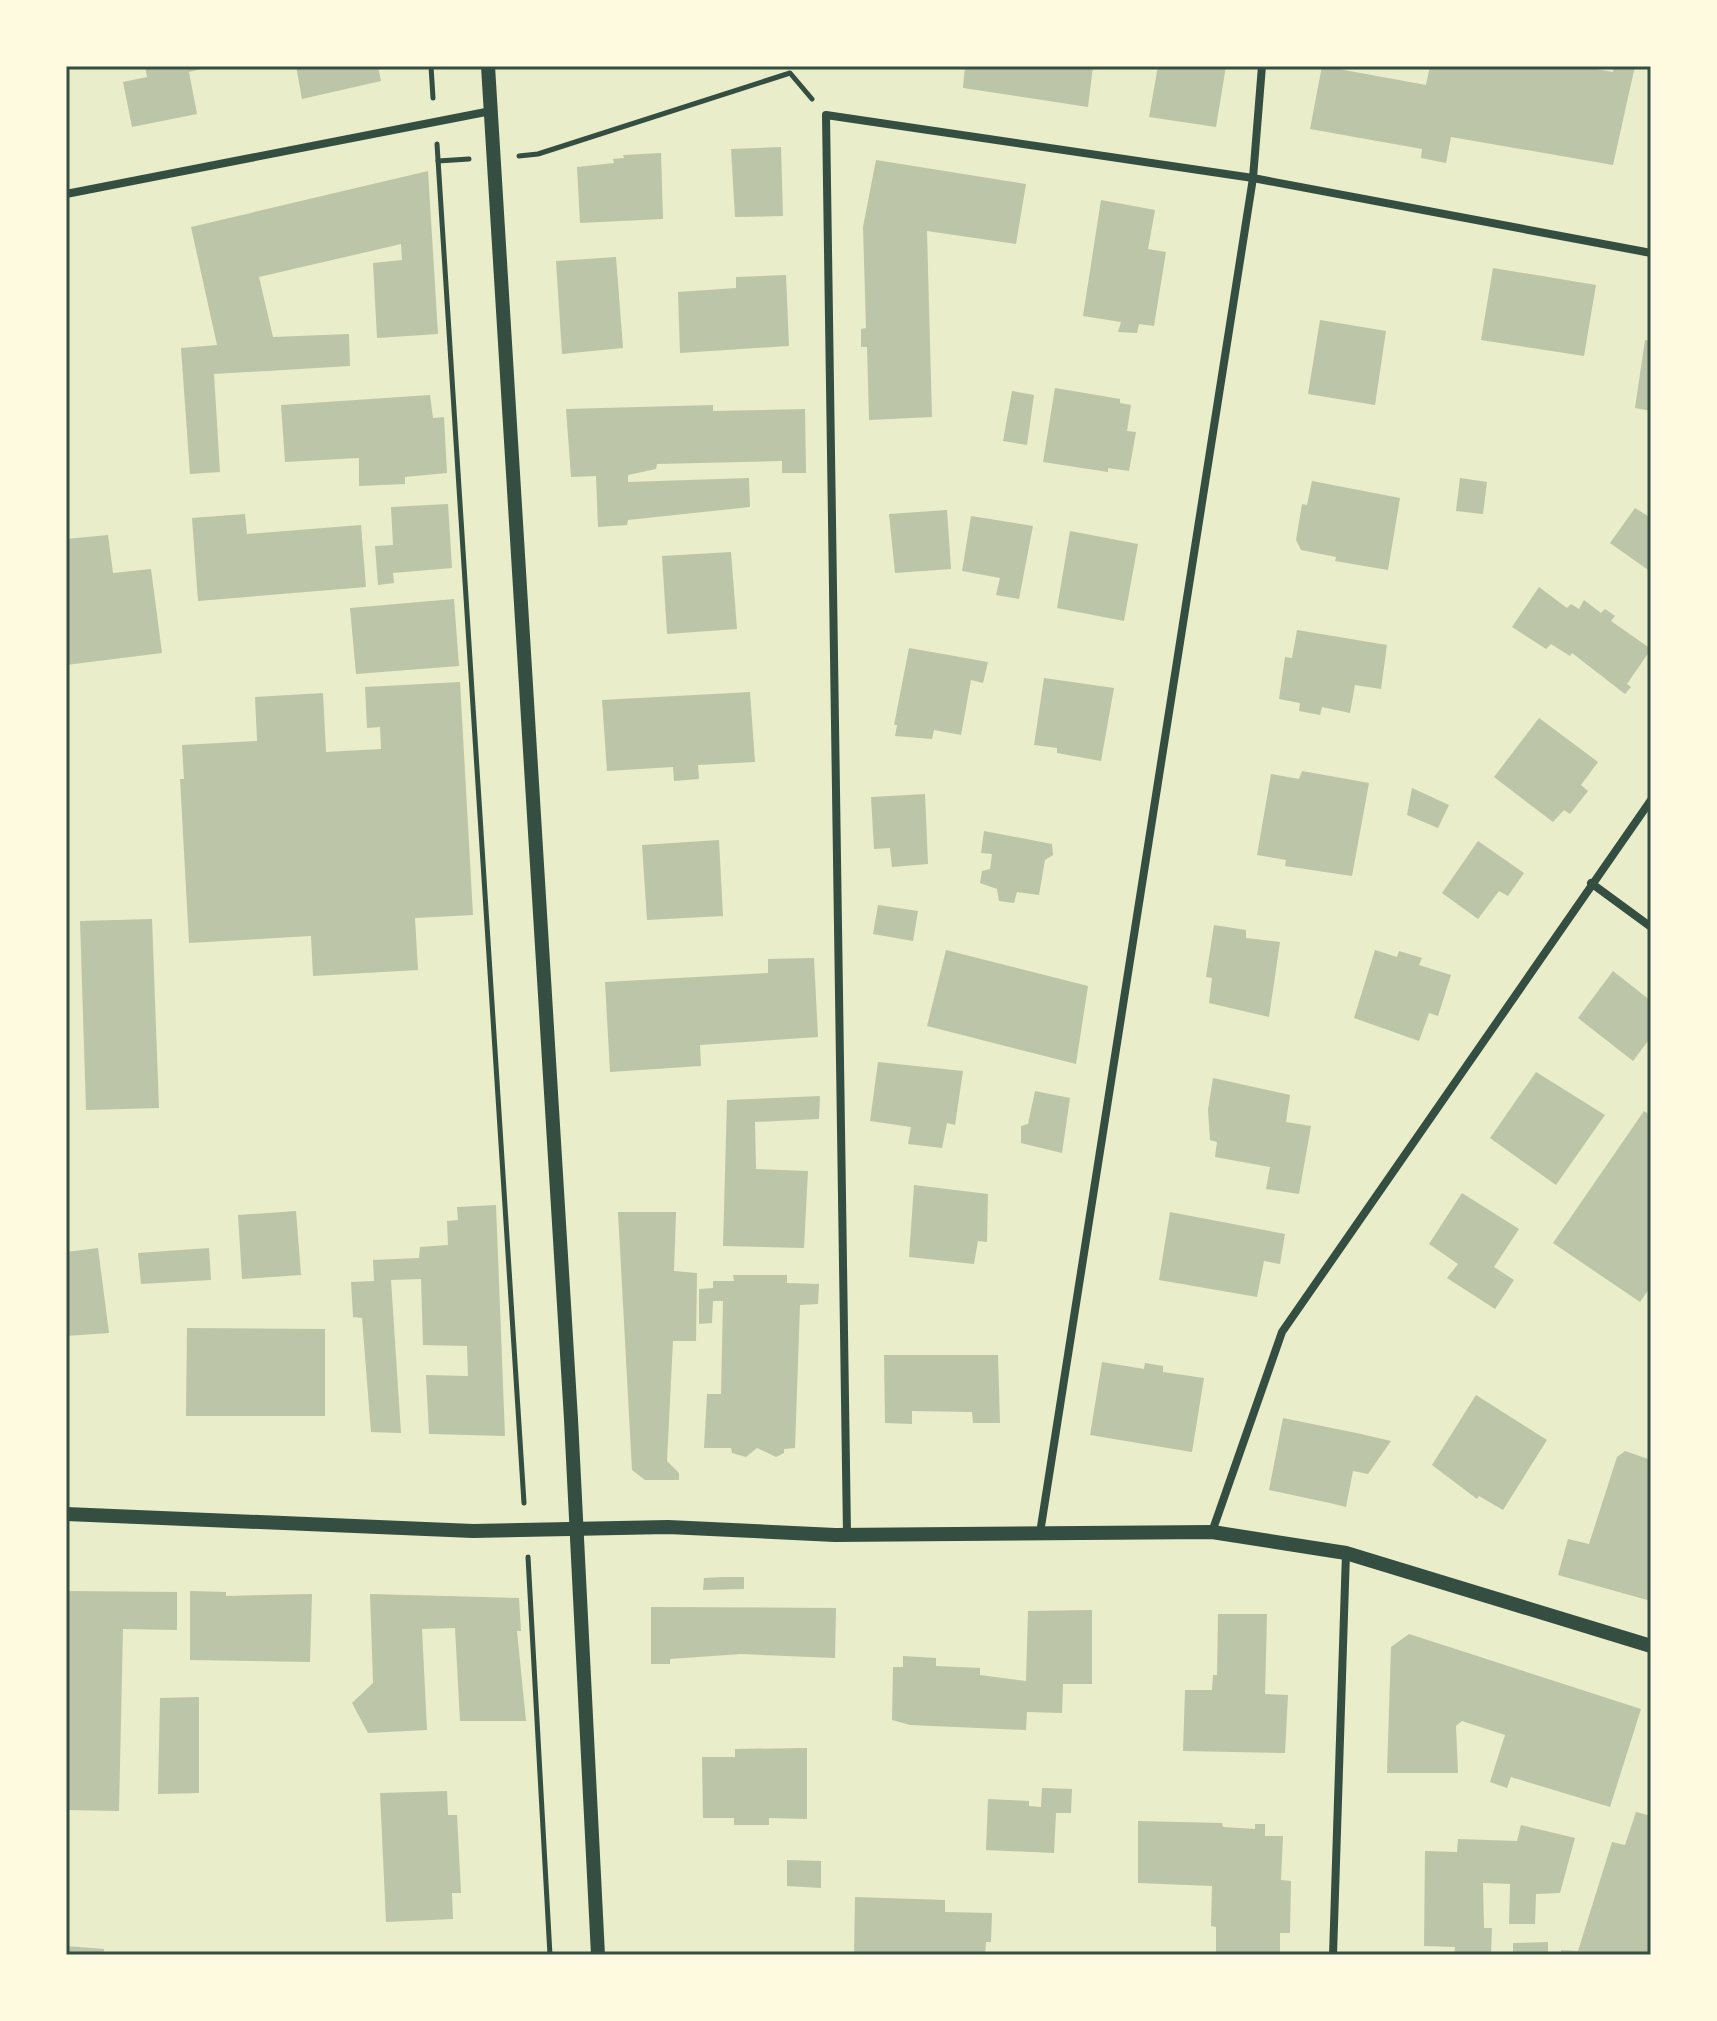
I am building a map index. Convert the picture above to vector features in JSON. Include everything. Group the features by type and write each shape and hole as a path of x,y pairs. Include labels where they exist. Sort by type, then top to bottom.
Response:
{"street":[{"path":"488,66 578,1527 598,1955"},
{"path":"1040,1533 1253,178 1262,66"},
{"path":"66,194 491,111"},
{"path":"847,1534 826,115 1253,178 1651,253"},
{"path":"1212,1532 1282,1332 1651,800"},
{"path":"1591,883 1651,927"},
{"path":"66,1514 526,1530 578,1527 847,1534 1212,1532 1346,1553 1651,1646"},
{"path":"1333,1955 1346,1553"}],"path":[{"path":"431,66 526,1530 550,1955"},
{"path":"438,161 538,154 790,73 826,115"}],"building":[{"path":"145,66 213,66 189,72 197,114 132,127 123,82 147,77"},
{"path":"296,66 378,66 381,81 302,99"},
{"path":"965,66 1093,66 1088,107 963,88"},
{"path":"1158,66 1226,66 1216,127 1149,117"},
{"path":"1322,66 1426,85 1430,66 1579,66 1613,72 1614,66 1635,66 1613,165 1451,137 1446,163 1421,158 1422,149 1310,129"},
{"path":"781,147 783,216 735,217 731,149"},
{"path":"661,153 663,219 580,223 577,167 614,163 613,159 624,158 623,155"},
{"path":"876,160 1026,184 1016,244 927,231 932,417 869,420 867,347 861,347 861,329 866,328 863,227"},
{"path":"428,171 438,334 377,338 373,263 402,260 401,244 259,277 273,337 349,334 350,366 214,374 220,472 190,474 181,348 217,345 191,227"},
{"path":"1101,200 1155,210 1148,249 1166,252 1154,326 1139,324 1137,333 1118,332 1121,322 1083,316"},
{"path":"616,257 623,348 562,354 556,261"},
{"path":"1493,268 1596,285 1584,356 1481,340"},
{"path":"786,275 789,346 680,353 678,292 736,288 736,277"},
{"path":"1320,320 1386,331 1375,405 1308,394"},
{"path":"1645,340 1651,341 1651,411 1635,408"},
{"path":"1055,388 1120,399 1120,403 1131,405 1127,431 1136,432 1129,471 1108,468 1108,472 1043,462"},
{"path":"1012,391 1034,395 1027,445 1003,441"},
{"path":"430,395 433,418 444,417 447,473 405,477 405,484 359,486 359,458 285,462 281,405"},
{"path":"713,405 713,411 805,409 806,473 782,473 782,461 657,464 656,469 628,475 628,482 749,478 750,507 628,520 627,525 598,527 596,476 571,477 566,409"},
{"path":"1460,478 1487,482 1483,514 1456,511"},
{"path":"1312,481 1400,498 1388,570 1335,561 1336,557 1301,550 1296,540 1302,504 1307,505"},
{"path":"448,504 452,568 393,573 394,583 378,585 375,546 393,545 391,507"},
{"path":"1635,508 1651,518 1651,572 1610,543"},
{"path":"947,510 951,569 895,573 889,514"},
{"path":"245,514 247,534 361,525 366,587 198,601 192,518"},
{"path":"971,516 1033,526 1019,599 996,595 1000,578 962,571"},
{"path":"1070,531 1138,544 1124,621 1057,608"},
{"path":"108,535 113,573 151,569 162,653 66,665 66,539"},
{"path":"731,552 737,629 667,634 662,556"},
{"path":"1539,587 1567,608 1571,604 1579,609 1584,600 1601,613 1605,609 1615,616 1611,621 1651,649 1627,684 1631,687 1625,694 1572,653 1570,656 1551,644 1546,649 1512,627"},
{"path":"454,599 459,666 356,674 350,608"},
{"path":"1297,630 1387,645 1381,689 1355,685 1350,713 1322,707 1320,715 1299,711 1300,703 1279,699 1285,657 1292,658"},
{"path":"909,648 988,662 983,683 971,680 961,735 934,730 932,739 895,736 897,725 894,725"},
{"path":"1044,678 1114,688 1101,761 1057,753 1057,748 1034,745"},
{"path":"460,682 473,915 415,918 418,970 313,976 311,936 189,943 180,779 184,779 182,745 257,741 255,697 323,693 326,752 381,749 380,727 367,728 365,687"},
{"path":"750,692 755,762 698,765 699,779 674,781 673,767 607,771 602,700"},
{"path":"1539,718 1598,762 1581,785 1588,791 1570,814 1564,810 1553,822 1494,777"},
{"path":"1302,771 1369,783 1352,876 1285,866 1286,860 1257,855 1271,774 1299,779"},
{"path":"1412,788 1449,805 1438,828 1407,815"},
{"path":"925,794 928,864 892,867 890,848 874,849 871,797"},
{"path":"984,831 1052,844 1053,855 1045,860 1039,895 1017,892 1014,903 999,901 997,889 980,883 982,871 990,869 992,854 981,853"},
{"path":"719,840 723,916 647,920 642,845"},
{"path":"1478,841 1524,873 1508,896 1499,891 1478,919 1442,893"},
{"path":"878,905 918,911 913,941 873,934"},
{"path":"152,919 159,1108 86,1110 80,921"},
{"path":"1214,925 1246,930 1246,938 1280,942 1269,1017 1209,1003 1212,978 1206,977"},
{"path":"946,950 1088,986 1076,1064 927,1026"},
{"path":"1375,950 1397,957 1399,951 1422,958 1419,965 1451,975 1438,1016 1429,1013 1419,1041 1354,1018"},
{"path":"814,958 818,1037 700,1045 701,1066 610,1072 605,982 768,973 768,959"},
{"path":"1613,971 1651,1001 1651,1037 1633,1061 1578,1018"},
{"path":"878,1062 963,1071 955,1125 947,1123 942,1148 908,1144 911,1127 870,1121"},
{"path":"1536,1072 1605,1115 1556,1185 1490,1138"},
{"path":"1213,1078 1290,1095 1286,1122 1311,1126 1299,1194 1266,1189 1270,1167 1215,1157 1217,1142 1210,1140 1208,1110"},
{"path":"1035,1091 1070,1098 1062,1153 1021,1143 1021,1126 1028,1124"},
{"path":"820,1096 819,1119 755,1122 756,1169 808,1171 804,1248 723,1246 727,1100"},
{"path":"1644,1111 1651,1116 1651,1286 1640,1302 1553,1243"},
{"path":"914,1185 988,1194 987,1242 978,1241 974,1264 909,1257"},
{"path":"1462,1193 1519,1229 1494,1267 1514,1280 1495,1309 1447,1278 1458,1264 1429,1244"},
{"path":"496,1205 505,1436 429,1434 426,1375 468,1376 467,1346 423,1345 421,1279 391,1280 401,1433 371,1432 362,1318 353,1317 351,1282 374,1281 373,1260 419,1258 420,1247 448,1245 447,1221 458,1220 457,1207"},
{"path":"296,1211 301,1275 242,1279 238,1215"},
{"path":"618,1212 676,1212 674,1271 697,1273 696,1341 673,1341 667,1461 679,1473 679,1480 645,1480 632,1470"},
{"path":"1170,1212 1285,1234 1280,1264 1264,1261 1257,1297 1159,1280"},
{"path":"98,1248 109,1333 66,1336 66,1252"},
{"path":"209,1248 211,1280 141,1284 138,1253"},
{"path":"733,1275 787,1275 787,1283 819,1284 818,1304 800,1305 795,1448 784,1449 784,1453 776,1457 757,1448 746,1457 732,1453 731,1448 704,1448 707,1394 721,1394 723,1301 713,1301 712,1323 699,1324 699,1289 713,1288 713,1281 734,1281"},
{"path":"187,1328 325,1329 325,1416 186,1416"},
{"path":"884,1355 998,1355 1000,1423 973,1423 972,1412 912,1411 912,1424 885,1423"},
{"path":"1102,1362 1144,1369 1145,1363 1163,1366 1163,1372 1204,1378 1192,1452 1090,1435"},
{"path":"1476,1395 1547,1440 1503,1510 1479,1496 1477,1499 1432,1465"},
{"path":"1283,1418 1391,1441 1368,1474 1353,1471 1346,1507 1269,1490"},
{"path":"1625,1451 1651,1460 1651,1601 1558,1575 1568,1539 1589,1544 1617,1457"},
{"path":"744,1577 744,1589 703,1590 704,1578"},
{"path":"66,1591 177,1592 177,1630 123,1629 119,1811 66,1810"},
{"path":"190,1591 226,1592 226,1596 312,1594 310,1662 190,1660"},
{"path":"370,1594 519,1598 521,1631 517,1631 526,1721 460,1721 455,1628 422,1629 427,1730 368,1733 352,1703 373,1683"},
{"path":"651,1607 836,1608 835,1658 741,1654 670,1659 670,1664 651,1664"},
{"path":"1092,1610 1092,1684 1063,1684 1062,1713 1027,1712 1026,1730 910,1725 892,1720 893,1667 903,1667 903,1656 936,1658 936,1666 980,1668 980,1675 1026,1681 1028,1611"},
{"path":"1218,1614 1267,1614 1265,1694 1288,1695 1285,1753 1183,1751 1185,1690 1212,1690 1213,1675 1217,1675"},
{"path":"1409,1634 1641,1709 1610,1807 1511,1777 1507,1788 1490,1782 1505,1735 1462,1721 1456,1726 1458,1773 1387,1773 1391,1647"},
{"path":"199,1697 199,1793 158,1794 160,1698"},
{"path":"807,1748 807,1819 769,1818 769,1825 734,1825 734,1818 703,1818 702,1757 735,1757 735,1749"},
{"path":"1042,1788 1072,1789 1071,1813 1056,1813 1054,1853 986,1850 988,1799 1029,1801 1029,1806 1041,1807"},
{"path":"447,1791 448,1815 457,1815 461,1893 452,1893 453,1919 386,1922 380,1793"},
{"path":"1636,1812 1651,1816 1651,1955 1561,1955 1561,1950 1578,1951 1612,1842 1625,1845"},
{"path":"1138,1821 1222,1823 1223,1827 1255,1829 1255,1824 1265,1824 1265,1836 1283,1836 1281,1880 1291,1881 1290,1933 1280,1933 1280,1955 1216,1955 1216,1927 1211,1926 1212,1886 1138,1883"},
{"path":"1521,1825 1575,1838 1560,1893 1536,1894 1535,1924 1509,1924 1510,1884 1483,1883 1484,1928 1492,1928 1491,1955 1454,1955 1455,1947 1424,1946 1425,1851 1457,1852 1458,1839 1517,1841"},
{"path":"787,1860 821,1861 821,1888 787,1886"},
{"path":"855,1897 945,1900 945,1912 992,1913 991,1942 986,1942 985,1955 854,1955"},
{"path":"1548,1942 1548,1955 1513,1955 1513,1943"},
{"path":"66,1946 104,1949 104,1955 66,1955"}]}
